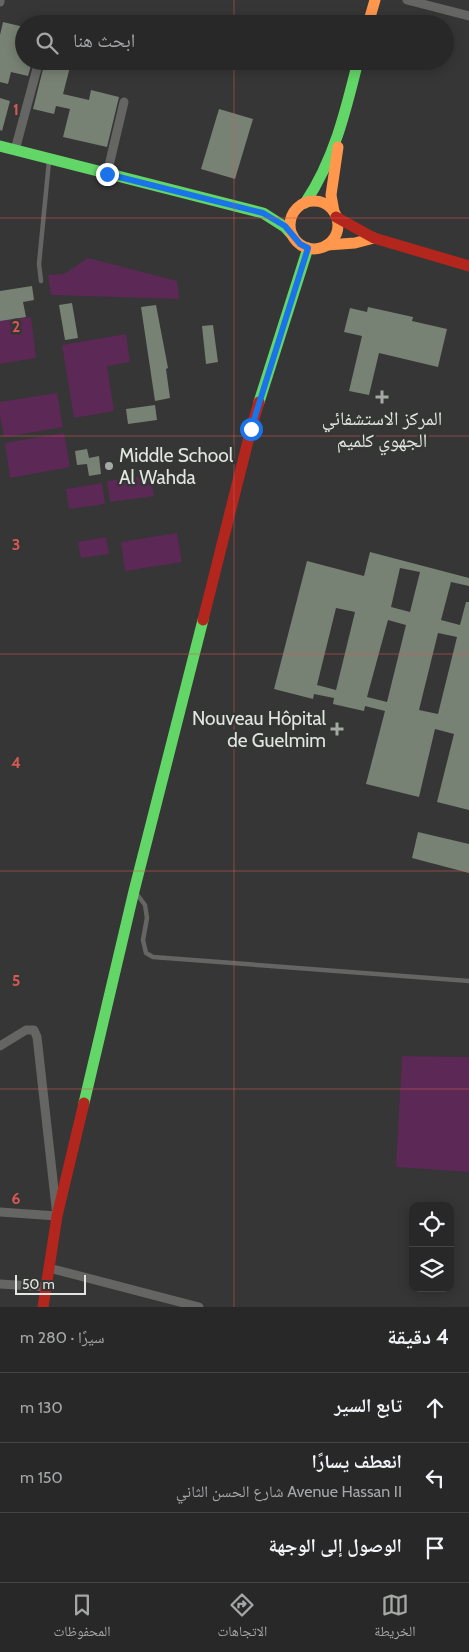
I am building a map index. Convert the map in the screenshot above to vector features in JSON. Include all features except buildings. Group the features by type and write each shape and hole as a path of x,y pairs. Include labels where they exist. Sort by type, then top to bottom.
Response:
{"street":[{"path":"371,15 375,0"},
{"path":"408,0 442,4 469,16"},
{"path":"15,150 36,70"},
{"path":"327,245 334,239 337,230 331,195 341,126 356,70"},
{"path":"107,174 124,102"},
{"path":"293,236 291,228 295,211 316,189 341,126"},
{"path":"0,146 263,213 285,226 300,244 308,248 355,243 374,238"},
{"path":"263,213 290,210 303,204 318,202 330,207 335,214 374,238 469,266"},
{"path":"43,1307 57,1216 134,891 251,429 308,248"},
{"path":"0,1046 26,1030 34,1030 37,1037 57,1216"},
{"path":"0,1212 57,1216"},
{"path":"49,1268 199,1307"},
{"path":"0,1284 47,1287"}],"lane":[{"path":"41,281 39,264 49,159"},
{"path":"134,891 145,905 147,918 143,940 146,953 153,957 469,981"}],"shaded area":[{"path":"88,258 177,281 179,299 51,295 48,275 64,274"},
{"path":"31,317 36,358 0,364 0,321"},
{"path":"126,334 130,362 107,366 114,411 74,418 62,345"},
{"path":"57,393 63,427 4,437 0,416 0,402"},
{"path":"64,433 70,467 10,478 5,443"},
{"path":"150,475 154,496 110,502 107,481"},
{"path":"102,483 105,504 69,509 66,489"},
{"path":"177,533 182,562 125,571 121,542"},
{"path":"106,537 109,554 81,558 78,542"},
{"path":"402,1056 469,1057 469,1172 396,1167"}],"traffic: fast":[{"path":"305,203 324,170 338,134 356,70"},
{"path":"0,146 263,213 285,227 293,236"},
{"path":"259,402 308,248"},
{"path":"84,1103 134,891 203,620"}],"traffic: slow":[{"path":"371,15 375,0"},
{"path":"334,212 331,195 338,147"},
{"path":"314,201 323,203 331,208 336,216 338,225 336,234 331,242 323,247 314,249 305,247 297,242 292,234 290,225 292,216 297,208 305,203 314,201"},
{"path":"327,245 355,243 374,238"}],"traffic: jam":[{"path":"336,217 374,238 469,266"},
{"path":"203,620 259,402"},
{"path":"43,1307 57,1216 84,1103"}],"place":[{"name":"المركز الاستشفائي الجهوي كلميم","path":"382,397"},
{"name":"Middle School Al Wahda","path":"109,466"},
{"name":"Nouveau Hôpital de Guelmim","path":"337,729"}],"route":[{"path":"107,174 263,213 285,226 300,244 308,248 251,429"}]}
